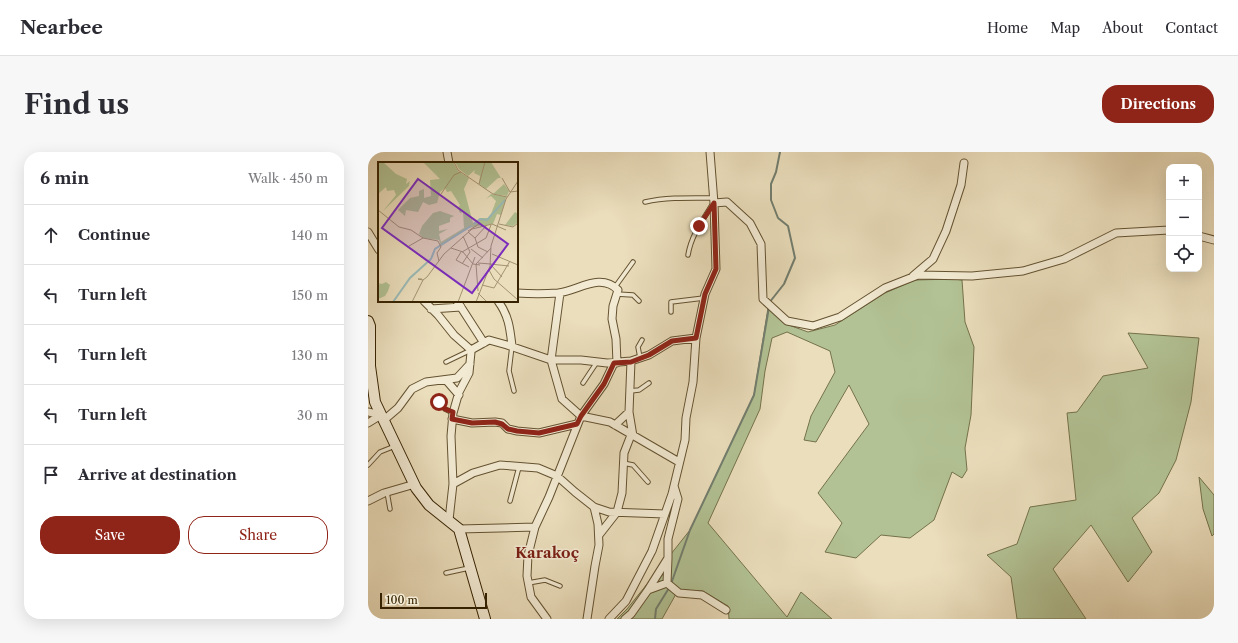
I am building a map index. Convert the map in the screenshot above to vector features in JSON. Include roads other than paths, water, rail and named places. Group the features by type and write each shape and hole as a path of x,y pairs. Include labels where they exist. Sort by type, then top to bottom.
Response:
{"street":[{"path":"448,152 450,162"},
{"path":"609,619 626,601 652,551 672,494 685,440 686,418 693,382 696,338 704,298 716,269 714,201 710,152"},
{"path":"912,278 933,259 946,231 961,185 964,163"},
{"path":"714,201 727,202 750,223 761,244 763,299 787,321 813,326 840,317 885,288 918,275 972,276 1023,272 1064,259 1116,233 1166,230"},
{"path":"368,232 378,248"},
{"path":"1202,237 1214,240"},
{"path":"518,293 560,293 580,286 595,283 612,284 616,291 612,319 616,339 615,363 604,384 577,424 557,476 535,526 528,555 527,576 531,597 547,619"},
{"path":"560,293 551,360 562,399 581,416 610,422 679,462"},
{"path":"500,302 510,327 512,346"},
{"path":"428,304 459,304 484,342"},
{"path":"428,304 454,335 471,350"},
{"path":"368,321 370,326 370,373 375,402 415,484 429,505 459,529 485,619"},
{"path":"471,350 489,340 512,346 551,360 581,360 615,363 631,362 649,355 672,341 696,338"},
{"path":"449,520 453,484 451,436 453,416 459,395 469,373 471,350"},
{"path":"599,535 617,512 622,493 624,453 632,435 629,412 631,362"},
{"path":"368,423 383,417 398,408 412,389 426,382 457,378 470,364"},
{"path":"446,380 459,395"},
{"path":"368,412 383,417"},
{"path":"615,425 629,412"},
{"path":"453,416 472,423 495,422 502,424 508,429 539,433 577,424"},
{"path":"453,484 473,473 500,465 538,468 557,476 594,506 609,512 665,514"},
{"path":"368,501 387,492 415,484"},
{"path":"667,583 668,539 678,499 674,486"},
{"path":"587,619 599,545 598,524 594,506"},
{"path":"459,529 535,526"},
{"path":"625,619 631,614 648,590 668,558"},
{"path":"648,590 667,583"},
{"path":"667,583 679,592 702,595 726,610"}],"lane":[{"path":"645,202 682,197 714,201 699,226 689,247 688,255"},
{"path":"633,262 616,291 633,295 639,301"},
{"path":"671,312 671,302 704,298"},
{"path":"640,358 638,347 642,340"},
{"path":"512,346 509,371 514,391"},
{"path":"446,362 471,350"},
{"path":"583,383 597,362"},
{"path":"630,391 639,390 649,383"},
{"path":"439,402 453,416"},
{"path":"368,465 380,452 396,445"},
{"path":"623,463 633,465 648,482"},
{"path":"510,501 520,467"},
{"path":"387,492 390,509"},
{"path":"446,572 470,568"},
{"path":"528,583 545,580 560,586"}],"waterway":[{"path":"769,303 784,284 795,258 788,226 778,218 771,200 771,184 776,172 780,152"},
{"path":"671,584 690,530 754,395 769,307"},
{"path":"655,619 656,609 669,588"}],"district":[{"name":"Karakoç","path":"547,553"}]}
